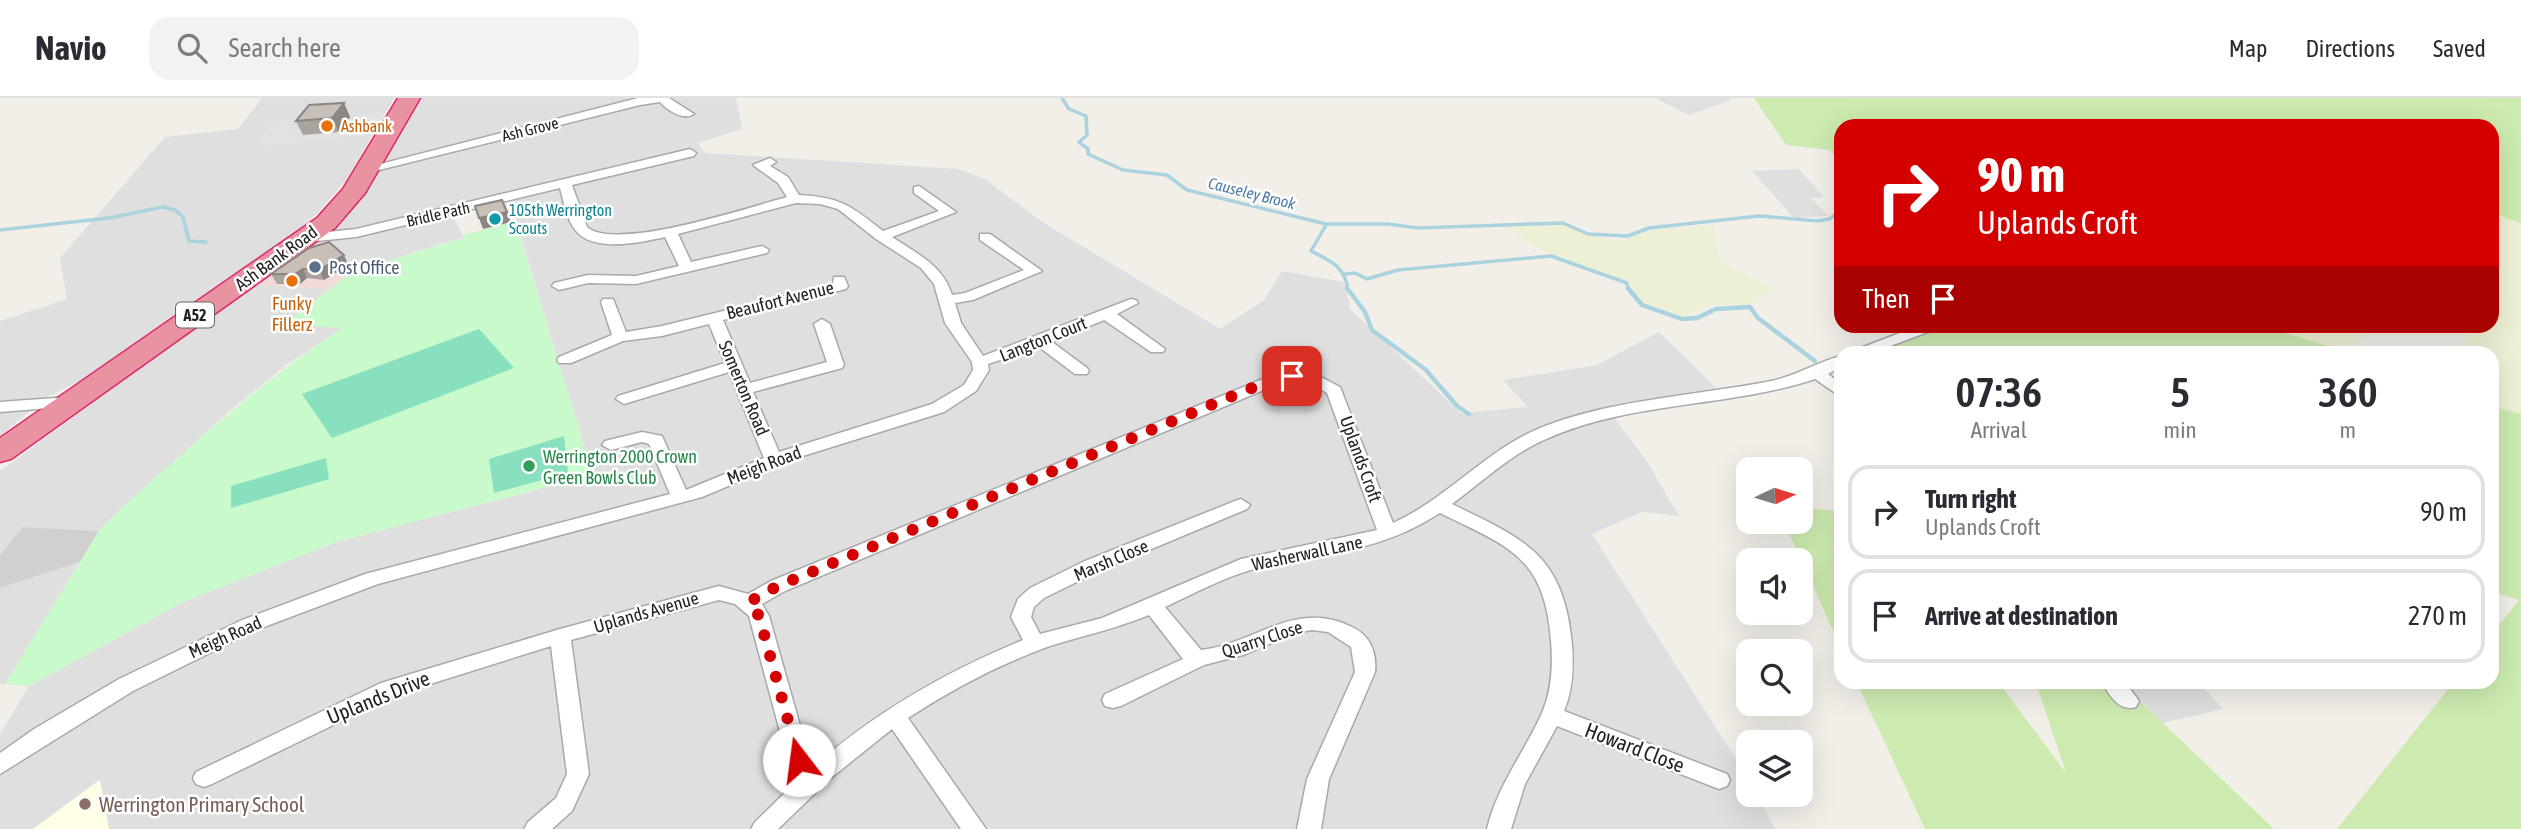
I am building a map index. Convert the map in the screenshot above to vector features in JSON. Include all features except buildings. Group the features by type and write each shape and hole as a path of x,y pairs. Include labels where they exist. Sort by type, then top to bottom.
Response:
{"highway":[{"name":"Ash Bank Road","path":"0,452 307,238 338,210 367,169 409,98"}],"street":[{"name":"Ash Grove","path":"367,169 640,101 663,98 670,106 688,114"},
{"name":"Bridle Path","path":"307,238 356,233 690,153"},
{"path":"770,162 759,164 783,180 795,200"},
{"path":"565,184 582,229 591,236 619,240 669,231 795,200 820,200 843,206 881,236 936,273 953,323 980,362"},
{"path":"881,236 949,212 919,190"},
{"path":"669,231 687,268"},
{"path":"947,300 968,297 1035,271 985,237"},
{"path":"559,286 588,279 636,280 762,250"},
{"name":"Beaufort Avenue","path":"714,317 841,286 839,280"},
{"path":"608,302 620,337"},
{"name":"Langton Court","path":"980,362 1041,341 1131,303"},
{"name":"Langton Court","path":"1106,314 1157,349"},
{"path":"565,360 620,337 662,331 714,317"},
{"name":"Somerton Road","path":"714,317 774,460"},
{"path":"744,389 836,365 822,324"},
{"path":"1875,346 1912,333"},
{"path":"1041,341 1081,371"},
{"name":"Meigh Road","path":"0,765 42,735 126,685 209,643 291,608 372,579 680,498 774,460 947,403 975,382 981,370 980,362"},
{"path":"624,399 734,365"},
{"name":"Washerwall Lane","path":"763,829 806,785 894,715 961,678 1035,644 1108,624 1249,564 1346,547 1388,534 1415,522 1532,436 1597,418 1781,385 1819,374 1834,365"},
{"path":"1819,374 1834,386"},
{"name":"Uplands Croft","path":"749,602 778,586 1092,453 1281,377 1313,378 1334,390 1388,534"},
{"path":"0,407 69,402"},
{"path":"611,445 642,437 656,439 680,498"},
{"name":"Marsh Close","path":"1035,644 1021,617 1025,604 1037,593 1092,566 1241,505"},
{"path":"1439,505 1512,543 1532,559 1548,580 1557,605 1564,661 1562,688 1552,715 1503,807 1499,829"},
{"name":"Uplands Avenue","path":"560,636 703,595 729,594 749,602"},
{"path":"749,602 759,616 806,785"},
{"name":"Quarry Close","path":"1153,606 1191,654 1199,658 1308,623 1338,627 1361,645 1366,661 1365,672 1318,779 1309,829"},
{"path":"536,829 564,804 578,774 560,636"},
{"name":"Uplands Drive","path":"204,779 388,689 560,636"},
{"path":"1113,700 1190,665 1199,658"},
{"path":"2118,689 2128,701"},
{"path":"894,715 974,829"},
{"name":"Howard Close","path":"1552,715 1719,780"}],"shaded area":[{"path":"262,98 394,98 346,180 319,212 280,245 93,375 48,396 0,436 0,321 67,299 60,258 165,137 238,129"},
{"path":"422,98 736,98 742,129 698,143 705,153 959,169 986,180 1044,223 1220,329 1264,300 1282,271 1344,282 1351,310 1461,413 1528,407 1503,380 1597,365 1659,332 1717,389 1608,410 1646,460 1679,516 1642,512 1592,534 1736,759 1736,807 1764,807 1775,829 109,829 99,780 33,829 0,829 0,734 29,686 183,602 336,542 593,475 507,192 447,207 464,237 352,272 343,258 321,242 337,229 365,193"},
{"path":"1655,98 1728,98 1731,100 1689,115"},
{"path":"385,111 371,134 261,147 267,141 258,141 267,130 267,123 277,123 281,119 290,118 288,122 294,122 288,131 300,130 296,136 346,132 358,115"},
{"path":"1799,169 1824,197 1811,198 1828,216 1794,218 1752,171"},
{"path":"2499,215 2521,223 2521,414 2499,408 2499,346 2459,346 2472,333 2499,333"},
{"path":"1561,225 1618,242 1650,230 1714,225 1720,262 1776,289 1749,305 1710,305 1684,317 1644,303 1630,289 1629,282 1546,253 1505,227"},
{"path":"321,242 343,258 352,272 330,289 254,285"},
{"path":"254,285 330,289 286,324 343,328 285,366 233,408 99,531 24,527 0,555 0,471"},
{"path":"2284,333 2365,333 2353,346 2328,346"},
{"path":"23,527 99,531 80,562 0,588 0,555"},
{"path":"80,562 5,684 0,685 0,588"},
{"path":"2129,689 2205,689 2223,709 2163,723"},
{"name":"Werrington Primary School","path":"100,780 109,829 33,829"}],"green space":[{"path":"1754,98 2521,98 2521,223 2499,215 2499,119 1834,119 1834,155 1829,150 1786,145"},
{"path":"515,221 593,475 336,542 183,602 29,686 5,684 99,531 113,516 253,394 342,328 285,324 352,272 463,238 463,235"},
{"path":"479,329 514,368 332,438 302,394"},
{"path":"1928,333 2284,333 2329,346 1891,346"},
{"path":"2499,408 2521,414 2521,829 2337,829 2448,689 2499,689 2499,625 2519,600 2499,594"},
{"name":"Werrington 2000 Crown Green Bowls Club","path":"564,436 568,473 494,493 489,459"},
{"path":"326,458 329,479 231,508 231,486"},
{"path":"1813,509 1834,510 1834,633 1813,586 1813,548 1796,548 1789,534 1813,534"},
{"path":"1860,689 2003,689 2066,773 2038,689 2106,689 2121,705 2140,701 2274,829 1925,829"}],"waterway":[{"name":"Causeley Brook","path":"1062,98 1069,109 1086,116 1087,135 1079,142 1088,149 1088,154 1123,170 1167,175 1187,190 1326,224 1388,224 1418,228 1563,223 1588,234 1628,236 1649,228 1759,216 1818,221 1834,216"},
{"path":"0,230 109,218 163,207 175,210 183,217 189,241 206,242"},
{"path":"1326,225 1311,251 1340,270 1348,289"},
{"path":"1345,274 1355,273 1367,279 1398,270 1551,256 1627,283 1628,289"},
{"path":"1347,288 1365,312 1372,330 1426,370 1457,406 1469,414"},
{"path":"1628,288 1642,305 1682,319 1697,318 1716,309 1750,307 1758,318 1815,361"}],"place":[{"name":"Ashbank","path":"327,126"},
{"name":"105th Werrington Scouts","path":"495,219"},
{"name":"Post Office","path":"315,267"},
{"name":"Funky Fillerz","path":"292,281"},
{"name":"Werrington 2000 Crown Green Bowls Club","path":"529,466"},
{"name":"Werrington Primary School","path":"85,804"}],"route":[{"path":"799,760 759,616 749,602 778,586 1092,453 1271,380 1292,376"}]}
